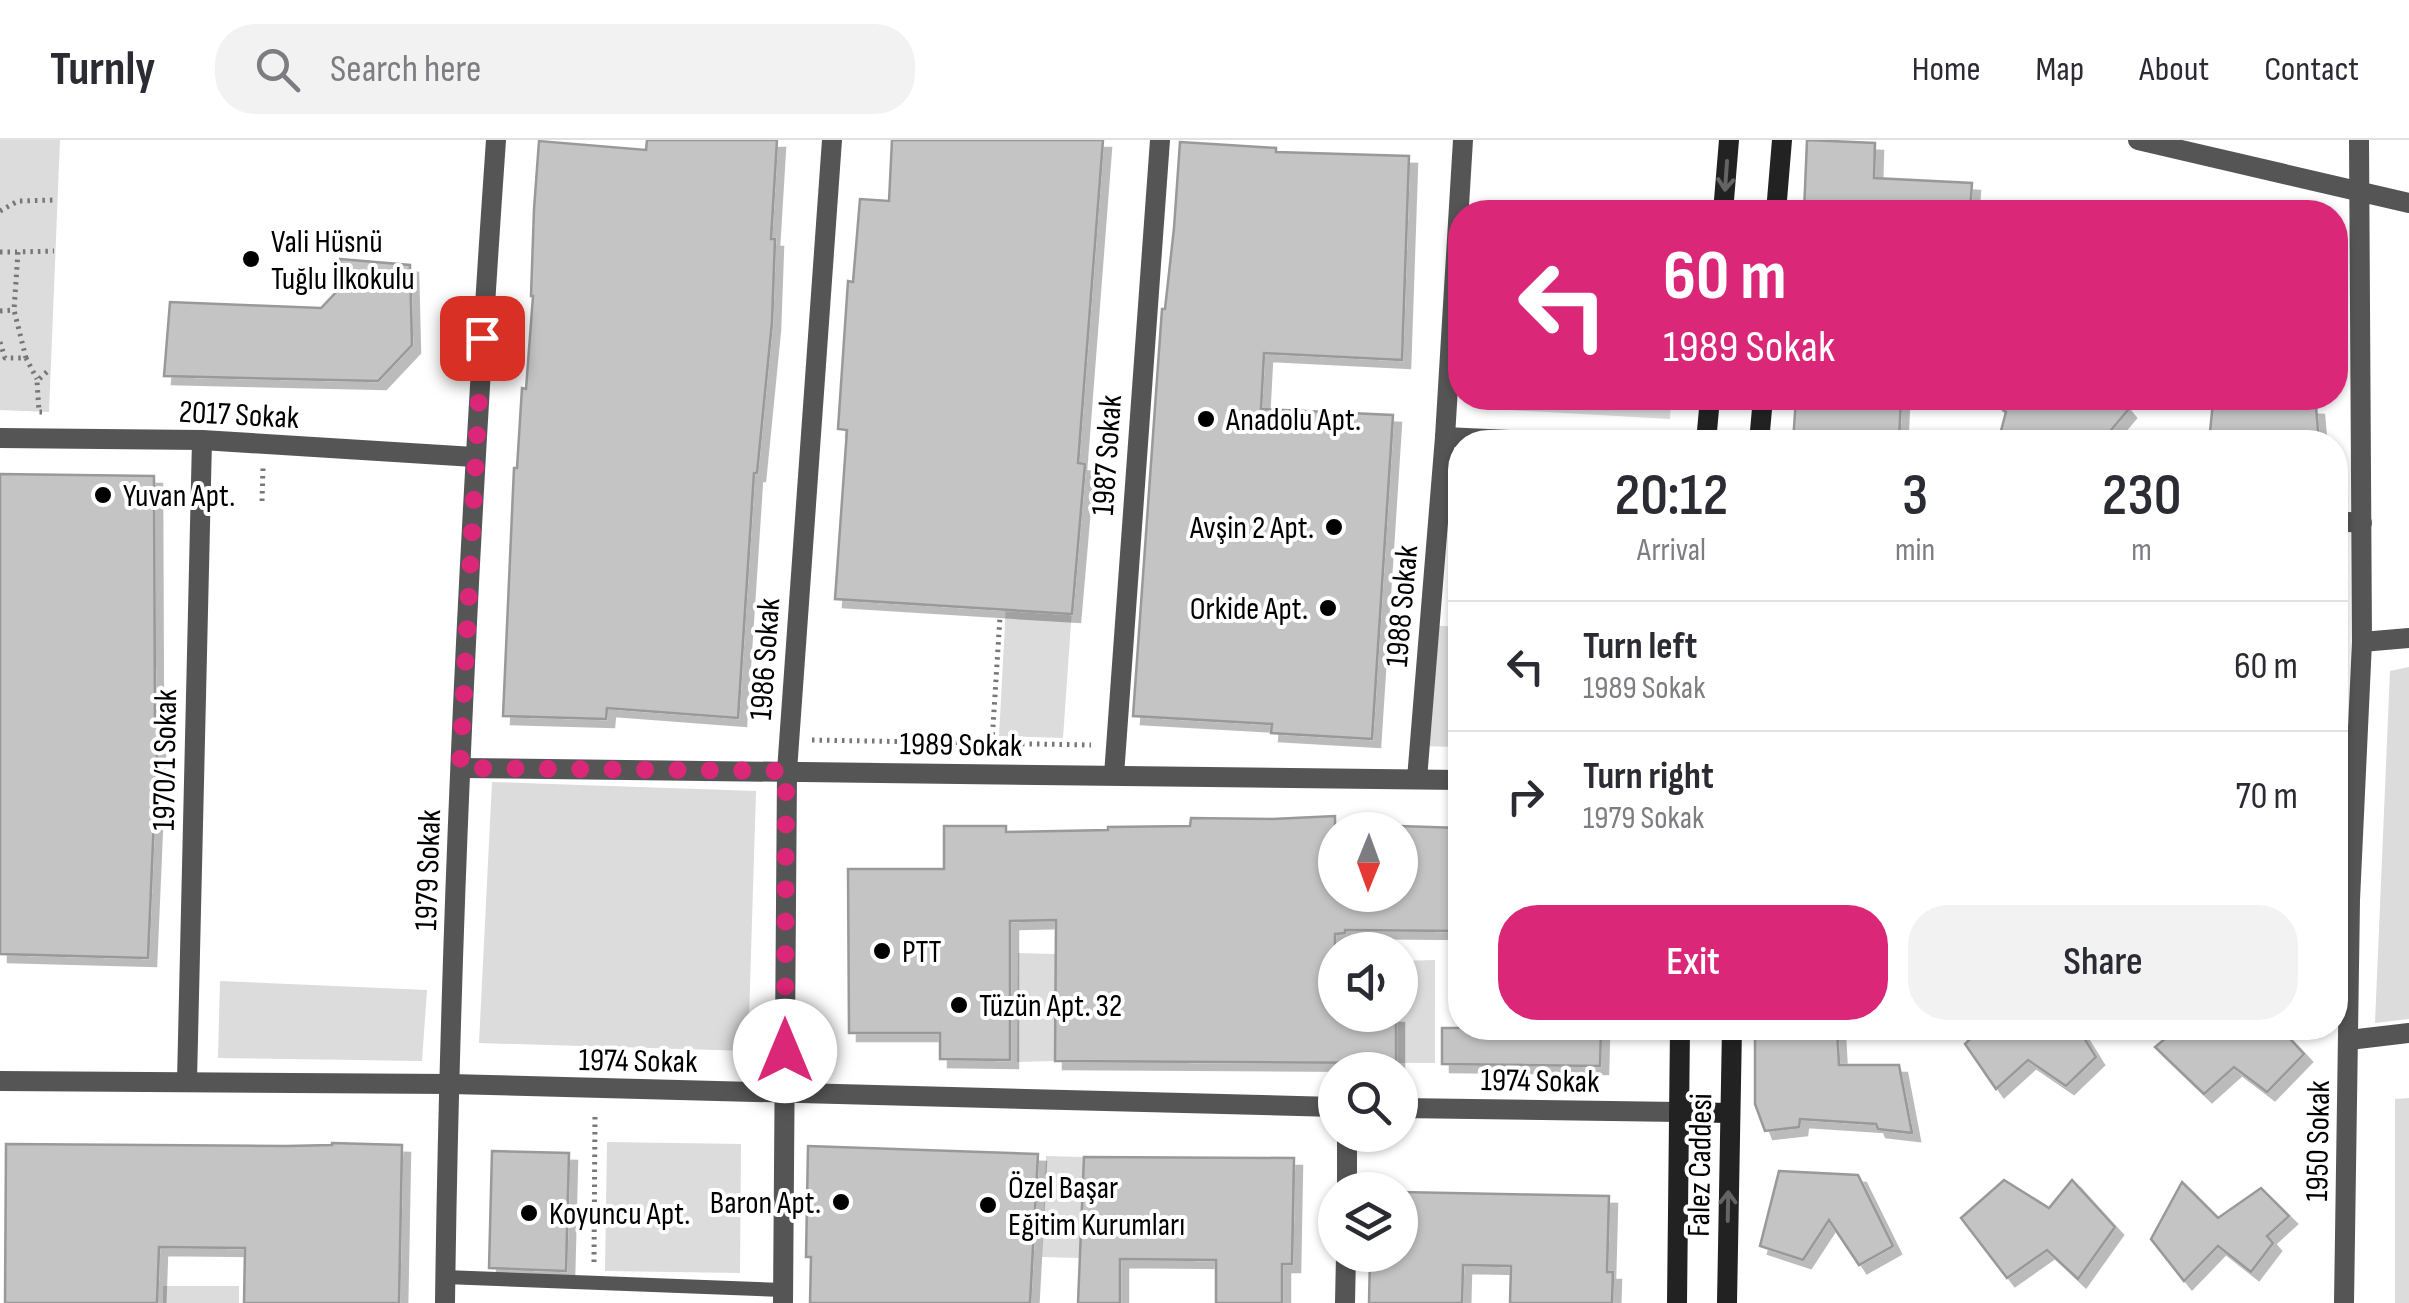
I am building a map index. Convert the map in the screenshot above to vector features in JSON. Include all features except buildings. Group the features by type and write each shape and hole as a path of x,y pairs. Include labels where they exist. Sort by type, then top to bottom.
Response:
{"street":[{"name":"1979 Sokak","path":"445,1303 460,768 474,457 496,140"},
{"name":"1986 Sokak","path":"783,1296 786,771 832,140"},
{"name":"1987 Sokak","path":"1114,776 1160,140"},
{"name":"1988 Sokak","path":"1459,200 1463,140"},
{"path":"1725,200 1729,140"},
{"path":"1777,200 1782,140"},
{"path":"2138,140 2409,203"},
{"name":"1950 Sokak","path":"2348,844 2362,642 2359,140"},
{"name":"1988 Sokak","path":"1417,779 1448,388"},
{"name":"2017 Sokak","path":"0,438 202,440 474,457"},
{"name":"1970/1 Sokak","path":"187,1082 202,440"},
{"path":"2348,522 2362,524"},
{"path":"2362,642 2409,638"},
{"name":"1989 Sokak","path":"460,768 1448,780"},
{"name":"1950 Sokak","path":"2344,1303 2348,1019"},
{"path":"2349,1040 2409,1033"},
{"name":"Falez Caddesi","path":"1677,1303 1680,1040"},
{"name":"Falez Caddesi","path":"1726,1303 1732,1040"},
{"name":"1974 Sokak","path":"0,1081 450,1084 1318,1107"},
{"name":"1974 Sokak","path":"1418,1108 1679,1112"},
{"path":"1679,1112 1730,1113"},
{"path":"1345,1303 1346,1272"}],"lane":[{"path":"446,1277 783,1296"}],"path":[{"path":"0,211 18,201 56,200"},
{"path":"0,252 54,251"},
{"path":"18,252 14,310 26,358 38,381 39,412"},
{"path":"0,311 14,310"},
{"path":"0,342 5,358 26,358"},
{"path":"38,381 50,369"},
{"path":"992,742 1000,617"},
{"path":"788,740 1114,745"},
{"path":"594,1285 596,1090"}],"shaded area":[{"path":"0,140 60,140 49,412 0,410"},
{"path":"1509,410 1670,410 1670,419"},
{"path":"1006,605 1072,609 1063,738 999,736"},
{"path":"1428,625 1448,626 1448,747 1417,746"},
{"path":"2409,667 2409,1019 2375,1023 2390,671"},
{"path":"492,782 756,791 748,1051 479,1043"},
{"path":"1018,953 1056,954 1055,1061 1017,1062"},
{"path":"1418,960 1435,960 1435,1063 1418,1063 1418,1052 1396,1052 1397,1032 1418,1032"},
{"path":"220,981 427,990 422,1061 218,1058"},
{"path":"2409,1098 2409,1303 2395,1303 2395,1099"},
{"path":"607,1142 741,1144 740,1273 605,1271"},
{"path":"1046,1156 1084,1157 1080,1258 1042,1257"},
{"path":"163,1286 239,1286 239,1303 163,1303"}],"place":[{"name":"Vali Hüsnü Tuğlu İlkokulu","path":"251,259"},
{"name":"Anadolu Apt.","path":"1206,419"},
{"name":"Yuvan Apt.","path":"103,495"},
{"name":"Avşin 2 Apt.","path":"1334,527"},
{"name":"Orkide Apt.","path":"1328,608"},
{"name":"PTT","path":"882,951"},
{"name":"Tüzün Apt. 32","path":"959,1005"},
{"name":"Baron Apt.","path":"841,1202"},
{"name":"Özel Başar Eğitim Kurumları","path":"988,1205"},
{"name":"Koyuncu Apt.","path":"529,1213"}],"route":[{"path":"482,338 460,768 786,771 785,1051"}]}
